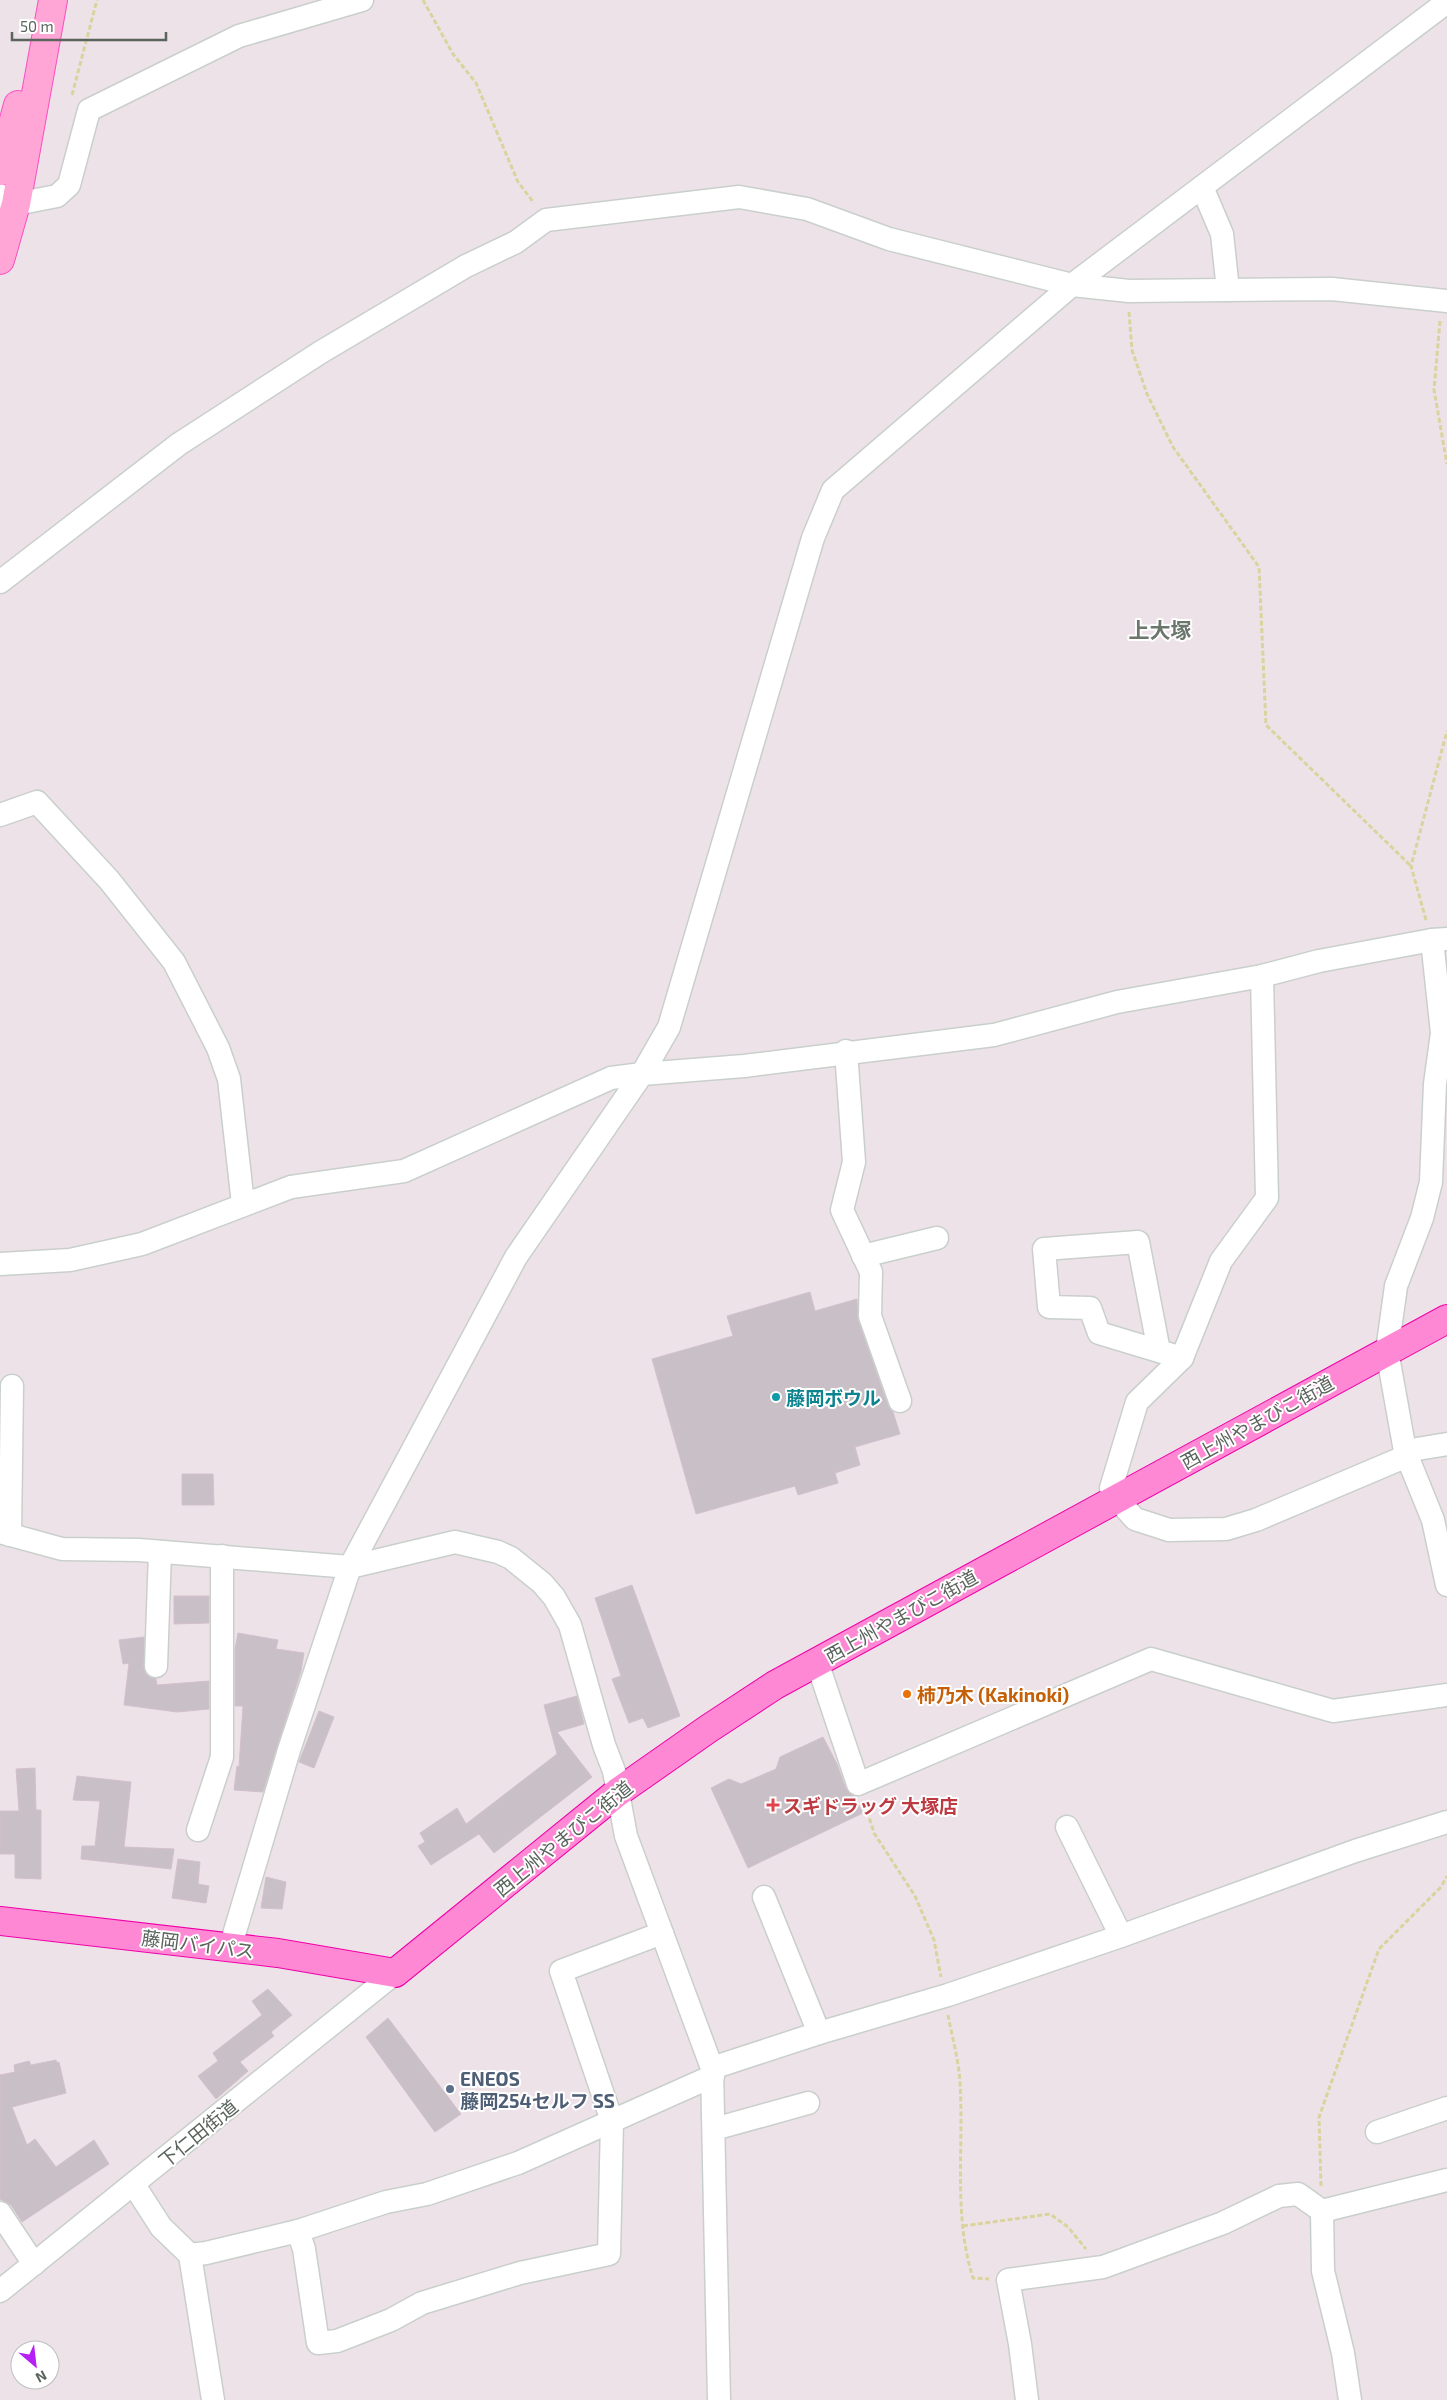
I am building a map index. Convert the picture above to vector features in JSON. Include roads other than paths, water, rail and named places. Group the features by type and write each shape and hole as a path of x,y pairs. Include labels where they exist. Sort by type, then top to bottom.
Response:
{"highway":[{"name":"西上州やまびこ街道","path":"395,1973 618,1792 723,1719 776,1685 1447,1319"},
{"name":"藤岡バイパス","path":"0,1921 230,1948 395,1973"}],"main road":[{"path":"0,171 48,0"},
{"path":"0,260 8,199 53,0"}],"street":[{"path":"8,199 57,196 69,185 89,110 239,36 362,0"},
{"path":"230,1948 288,1750 350,1567 516,1257 642,1074 669,1028 813,538 834,490 1072,285 1447,2"},
{"path":"1202,187 1222,234 1228,290"},
{"path":"0,582 179,444 321,352 466,266 516,242 546,220 739,197 807,209 888,239 1072,285 1129,291 1332,289 1446,301"},
{"path":"0,815 37,802 109,880 174,962 218,1048 229,1079 243,1204"},
{"path":"0,1264 70,1260 142,1244 186,1229 243,1204 291,1187 404,1171 611,1078 744,1066 846,1051 994,1035 1116,1002 1262,976 1319,961 1440,940 1441,1084 1431,1182 1422,1218 1396,1286 1387,1351 1406,1454 1433,1520 1447,1585"},
{"path":"1262,976 1267,1198 1221,1261 1182,1358 1137,1402 1111,1488 1117,1499 1135,1519 1169,1530 1226,1529 1256,1520 1406,1454 1447,1444"},
{"path":"846,1051 854,1162 842,1210 871,1272 870,1316 900,1401"},
{"path":"863,1256 937,1238"},
{"path":"1159,1351 1138,1242 1044,1249 1049,1307 1090,1308 1099,1333 1182,1358"},
{"path":"12,1386 5,1533 62,1549 160,1552 350,1567 455,1542 498,1552 520,1565 554,1598 570,1625 604,1745 614,1771 626,1836 712,2072 719,2400"},
{"path":"156,1666 160,1552"},
{"path":"198,1830 222,1757 222,1556"},
{"path":"817,1662 858,1784 1151,1658 1333,1711 1447,1695"},
{"path":"190,2255 298,2231 386,2202 427,2194 518,2163 612,2121 712,2072 819,2033 945,1996 1121,1936 1355,1851 1447,1822"},
{"path":"1067,1827 1121,1936"},
{"path":"764,1897 819,2033"},
{"path":"298,2231 304,2249 318,2342 337,2341 391,2320 422,2303 520,2273 610,2254 612,2121 561,1971 662,1933"},
{"name":"下仁田街道","path":"0,2291 395,1973"},
{"path":"714,2129 808,2103"},
{"path":"1377,2132 1447,2108"},
{"path":"1027,2400 1020,2344 1008,2280 1068,2273 1110,2264 1223,2223 1279,2196 1298,2194 1322,2211 1447,2180"},
{"path":"134,2185 160,2227 190,2255 213,2400"},
{"path":"1322,2211 1323,2271 1343,2353 1350,2400"},
{"path":"0,2213 34,2264"}],"place":[{"name":"藤岡ボウル","path":"776,1397"},
{"name":"柿乃木 (Kakinoki)","path":"907,1694"},
{"name":"スギドラッグ 大塚店","path":"773,1805"},
{"name":"ENEOS 藤岡254セルフ SS","path":"450,2089"}],"district":[{"name":"上大塚","path":"1160,629"}]}
